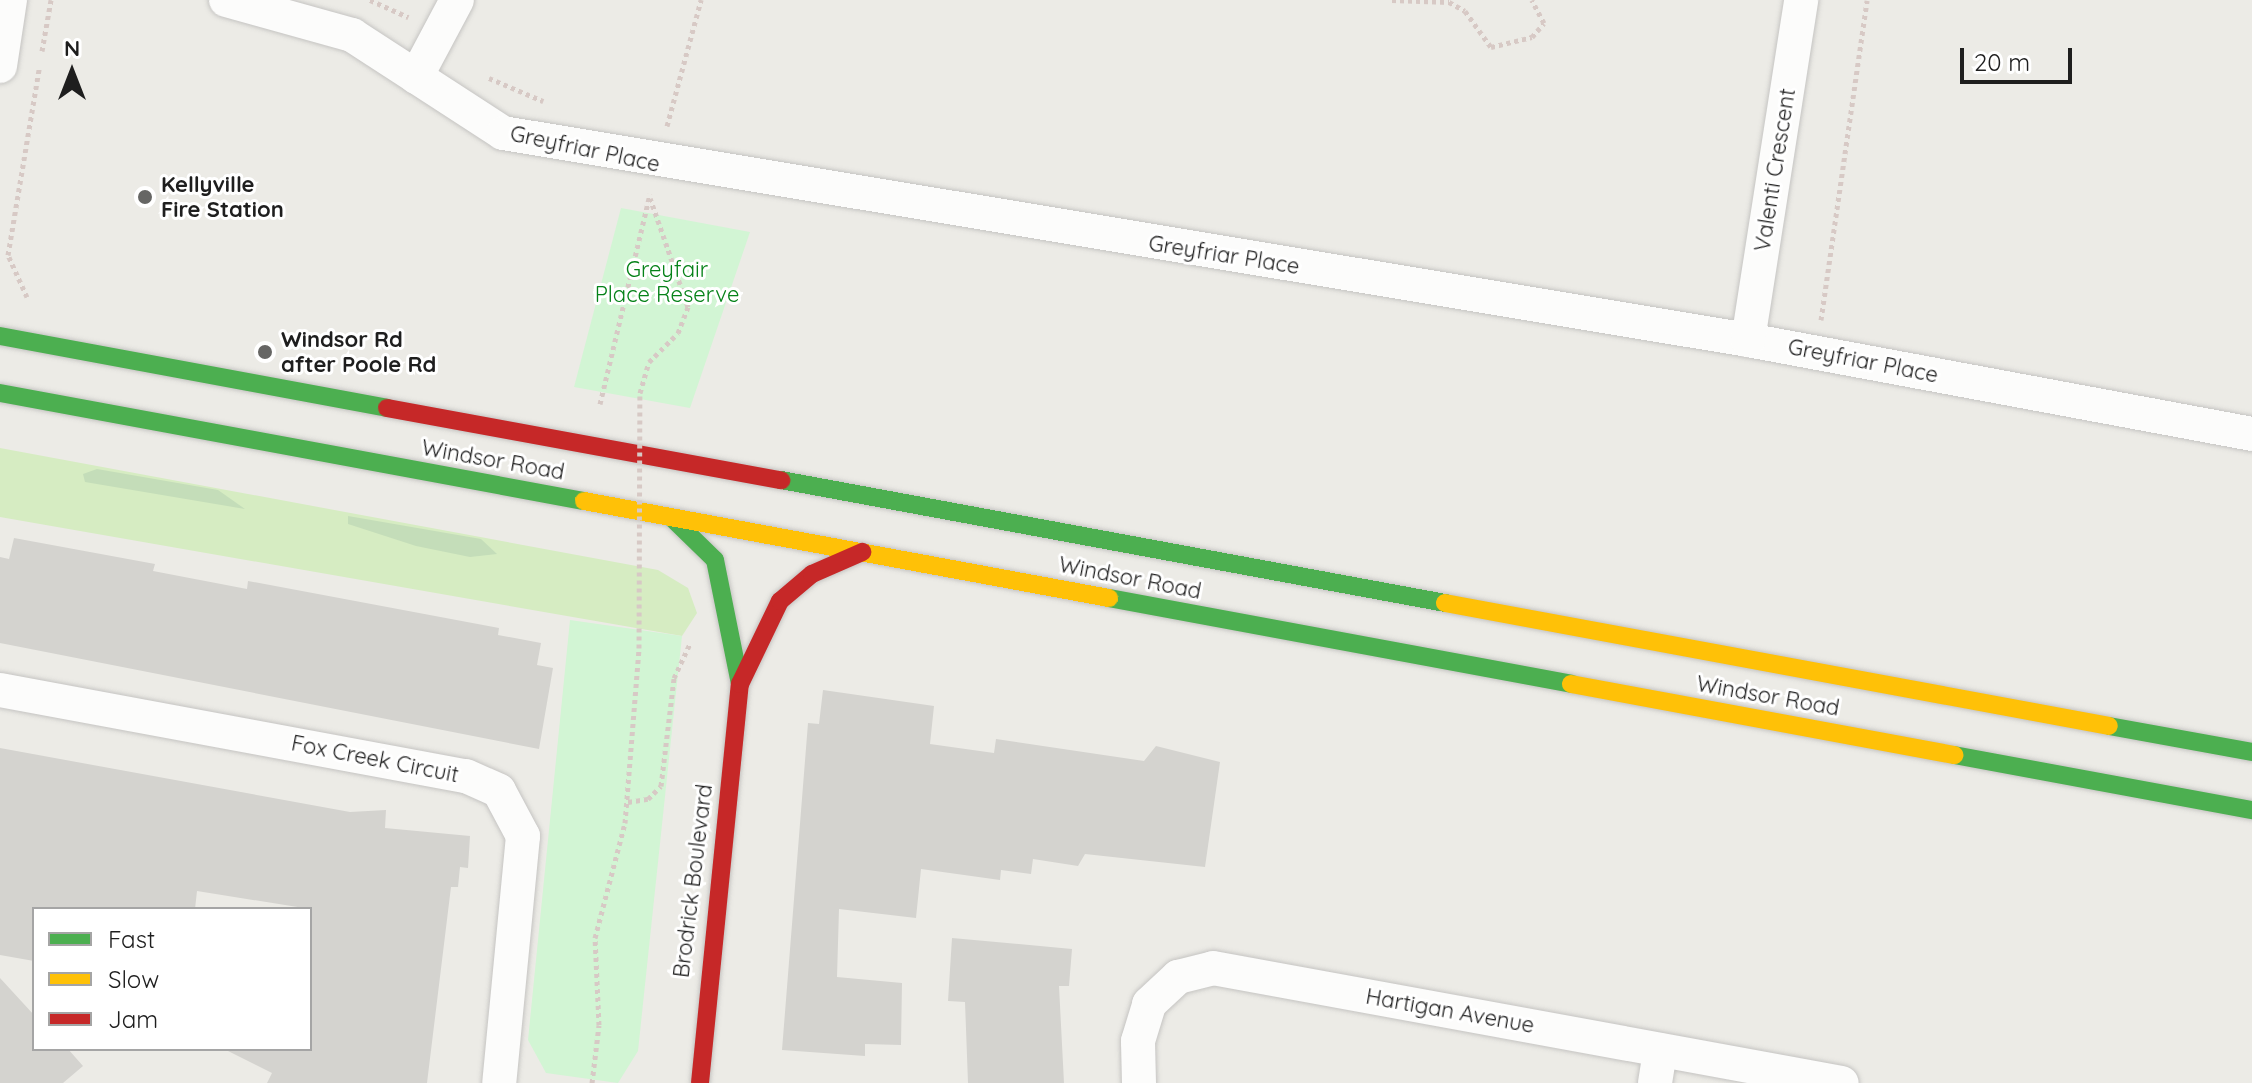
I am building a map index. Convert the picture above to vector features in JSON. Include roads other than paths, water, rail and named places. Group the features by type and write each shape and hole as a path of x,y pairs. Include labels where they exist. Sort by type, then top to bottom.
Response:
{"main road":[{"name":"Windsor Road","path":"0,336 2252,752"},
{"name":"Windsor Road","path":"0,393 2252,810"},
{"name":"Brodrick Boulevard","path":"672,518 706,544 719,569 740,684 700,1083"},
{"name":"Brodrick Boulevard","path":"740,684 780,601 812,574 862,552"}],"street":[{"path":"0,66 10,0"},
{"name":"Greyfriar Place","path":"226,0 352,35 503,133 653,181 1748,340 2252,434"},
{"path":"416,77 457,0"},
{"name":"Valenti Crescent","path":"1748,340 1801,0"},
{"name":"Fox Creek Circuit","path":"0,690 466,776 499,791 523,836 499,1083"},
{"name":"Hartigan Avenue","path":"1139,1083 1138,1041 1149,1004 1178,977 1213,968 1842,1083"},
{"path":"1655,1083 1660,1050"}],"place":[{"name":"Kellyville Fire Station","path":"145,197"},
{"name":"Windsor Rd after Poole Rd","path":"265,352"}],"park label":[{"name":"Greyfair Place Reserve","path":"667,282"}]}
